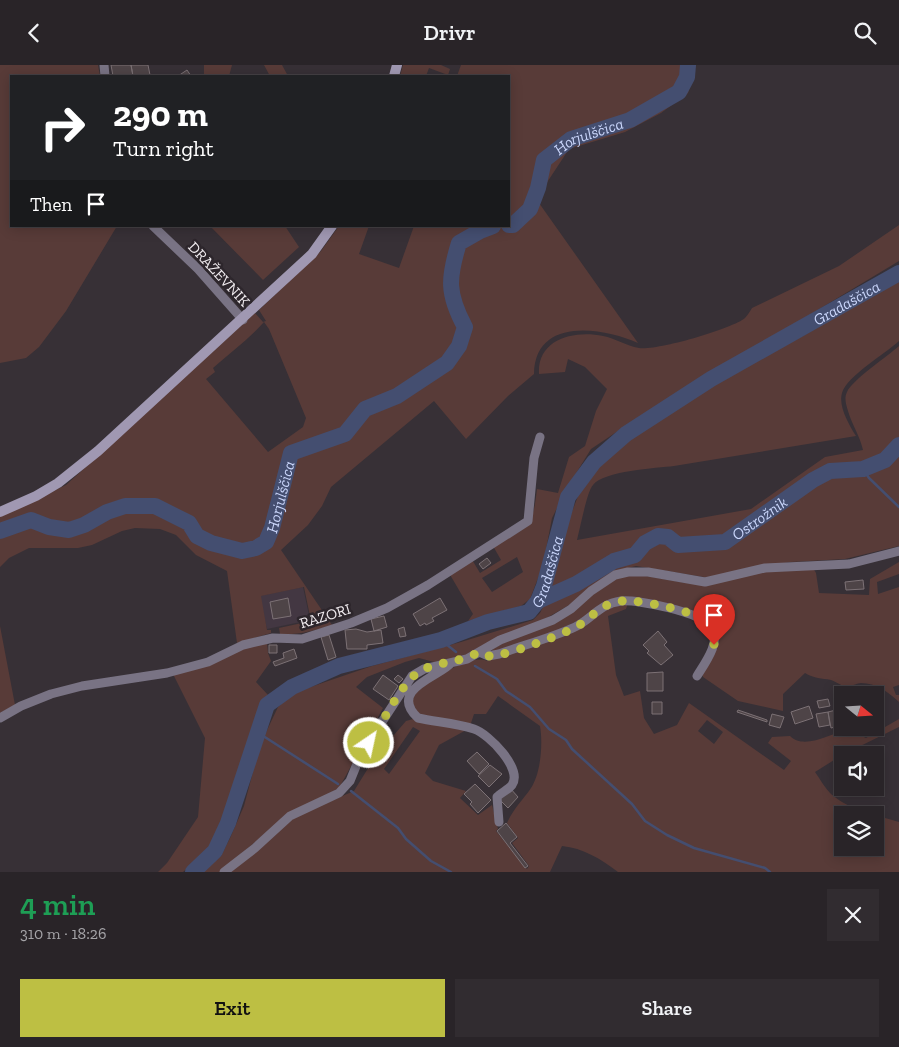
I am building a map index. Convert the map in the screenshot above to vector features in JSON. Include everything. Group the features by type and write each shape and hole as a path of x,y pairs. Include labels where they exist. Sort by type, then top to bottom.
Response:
{"street":[{"name":"DRAŽEVNIK","path":"154,227 198,269 243,320"},
{"path":"0,512 36,496 92,457 243,320 312,254 331,227"},
{"name":"RAZORI","path":"0,718 22,706 50,695 82,686 167,673 208,662 243,645 273,638 302,639 387,609 528,521 534,458 540,437"},
{"path":"224,872 255,849 290,815 340,793 350,781 361,754 412,676 424,669 451,663 479,652 500,640 553,620 571,609 591,591 614,575 628,572 648,572 705,582 765,568 849,564 899,551"},
{"path":"479,652 488,656 499,654 578,626 605,606 621,601 638,601 685,612 707,621 713,627 714,645 697,676"},
{"path":"451,663 446,670 425,679 417,685 410,699 412,713 418,718 477,729 496,744 512,767 514,777 512,785 497,797 499,822"}],"shaded area":[{"path":"0,65 98,65 100,75 10,75 10,227 116,227 66,311 39,347 26,358 0,363"},
{"path":"204,65 232,65 229,75 204,75"},
{"path":"264,65 282,65 287,75 269,75"},
{"path":"403,65 441,65 450,69 448,75 429,68 426,75 400,75"},
{"path":"461,65 696,65 688,93 661,113 625,132 569,149 544,187 539,203 638,343 607,333 590,331 573,331 558,335 546,343 537,356 534,374 508,396 466,439 434,401 331,487 322,506 308,525 281,550 332,625 306,632 280,634 279,628 311,621 304,587 261,596 267,630 271,630 271,633 237,643 227,571 196,555 176,535 160,529 135,528 122,531 92,545 78,548 29,548 9,558 0,567 0,516 66,485 255,313 263,322 266,321 259,310 321,251 338,227 369,227 359,254 399,268 414,227 510,227 510,75 457,75","holes":["264,322 269,329 306,418 303,427 268,452 206,379 215,372 213,368"]},
{"path":"899,225 899,261 633,421 591,449 567,488 552,518 543,565 530,599 521,606 468,621 473,614 449,573 471,558 480,573 501,560 493,546 521,531 530,521 537,489 558,493 569,457 585,446 596,411 607,389 585,367 568,359 565,372 539,374 540,362 544,352 551,345 569,336 580,334 607,337 639,348 677,343 737,323 745,318 752,308 839,266","holes":["517,557 523,572 492,592 482,578"]},
{"path":"211,227 286,227 299,247 263,280"},
{"path":"899,280 899,341 858,373 842,393 843,409 847,421 856,436 607,476 599,480 591,489 577,540 751,509 825,457 863,450 848,411 846,394 856,381 899,346 899,546 845,559 791,562 747,568 710,578 636,566 613,572 552,618 459,658 434,662 419,658 367,677 356,687 383,708 339,788 282,819 220,872 201,872 221,856 244,806 260,745 278,707 293,693 372,666 533,620 540,613 547,599 562,537 580,491 597,466 638,433 678,408 714,381 803,336"},
{"path":"899,562 899,574 877,582 878,594 899,587 899,685 893,687 896,695 899,695 899,702 884,691 884,686 861,683 844,686 831,680 805,673 783,694 783,711 738,701 703,677 702,674 713,653 708,620 617,598 576,624 491,653 493,649 616,578 636,574 686,583 710,584 762,572 812,566 816,573 819,593 869,595 870,579"},
{"path":"303,587 310,620 267,629 259,596"},
{"path":"628,603 626,609 608,616 616,675 624,696 640,691 644,718 654,734 677,725 689,703 784,770 791,761 768,743 772,737 790,736 804,742 834,734 834,736 862,736 866,738 869,736 881,736 860,746 834,746 834,760 815,772 831,794 838,800 851,806 834,806 834,856 884,856 884,817 899,822 899,872 618,872 592,855 562,846 550,872 228,872 291,818 354,791 375,757 406,721 413,719 468,729 439,745 425,773 433,781 466,791 460,798 478,815 492,805 498,829 496,831 527,869 529,866 512,843 518,838 507,823 531,788 537,774 541,749 540,726 498,696 486,714 474,714 470,726 418,716 412,703 415,691 461,664 470,661 487,661 523,647 592,615","holes":["707,720 723,732 714,744 698,731","413,727 420,731 389,774 384,769"]},
{"path":"0,626 15,705 0,713"},
{"path":"267,642 271,661 256,682 268,695 262,701 222,822 211,847 183,872 158,872 167,863 198,817 205,738 172,672 233,651"},
{"path":"899,719 899,727 884,734 884,728"}],"building":[{"path":"111,65 131,65 133,75 113,75"},
{"path":"131,65 148,65 150,75 133,75"},
{"path":"187,70 190,75 180,75"},
{"path":"487,558 491,563 483,569 479,564"},
{"path":"863,580 864,589 846,590 845,582"},
{"path":"288,598 291,616 273,619 270,602"},
{"path":"440,598 447,610 432,618 434,621 420,626 413,614"},
{"path":"384,616 387,627 374,631 371,619"},
{"path":"404,627 406,636 400,637 398,629"},
{"path":"356,629 367,632 381,630 383,643 367,645 367,649 347,649 345,630"},
{"path":"658,631 667,642 664,645 673,655 661,665 647,653 649,651 643,645"},
{"path":"329,635 336,657 328,660 321,637"},
{"path":"269,645 277,645 277,653 269,653"},
{"path":"294,649 297,658 275,666 273,662 284,658 283,653"},
{"path":"663,672 663,691 647,691 647,673"},
{"path":"383,675 398,686 389,700 373,689"},
{"path":"398,675 403,679 399,683 394,679"},
{"path":"828,699 830,706 819,708 817,701"},
{"path":"652,702 662,702 662,714 652,714"},
{"path":"809,706 813,718 795,724 791,712"},
{"path":"738,710 767,720 767,722 737,712"},
{"path":"834,710 834,727 831,728 828,712"},
{"path":"828,712 830,725 819,727 816,714"},
{"path":"772,714 784,717 780,728 769,725"},
{"path":"477,752 489,764 479,774 467,761"},
{"path":"490,765 502,774 489,787 478,776"},
{"path":"475,784 491,800 478,813 470,804 472,802 464,794"},
{"path":"510,788 518,797 508,808 499,799"},
{"path":"506,823 517,837 510,843 528,866 525,868 497,831"}],"waterway":[{"name":"Horjulščica","path":"510,225 513,225 530,209 538,188 544,160 571,139 630,120 679,92 687,77 688,65"},
{"name":"Horjulščica","path":"0,531 31,520 49,527 69,530 84,525 107,512 125,506 155,506 189,523 197,536 211,543 242,551 256,548 266,542 272,528 291,453 345,434 365,409 397,396 447,363 459,346 465,327 455,305 451,286 451,276 459,243 490,227"},
{"name":"Gradaščica","path":"193,872 215,851 228,823 267,705 292,687 339,666 441,640 488,622 529,612 538,601 544,586 568,497 594,462 626,434 711,379 899,273"},
{"name":"Ostrožnik","path":"538,601 576,584 614,561 635,555 645,543 658,536 668,537 678,545 725,542 813,480 830,471 863,469 885,460 899,445"},
{"path":"863,469 869,478 899,507"},
{"path":"441,640 456,652"},
{"path":"475,666 497,679 506,691 530,707 549,729 566,740 572,749 632,804 645,821 667,835 694,848 765,868 770,872"},
{"path":"257,732 338,784"},
{"path":"351,791 398,828 406,839 431,861 451,872"}],"route":[{"path":"369,743 412,676 424,669 458,662 479,652 488,656 499,654 562,633 578,626 591,614 605,606 621,601 638,601 685,612 707,621 713,627 714,645"}]}
